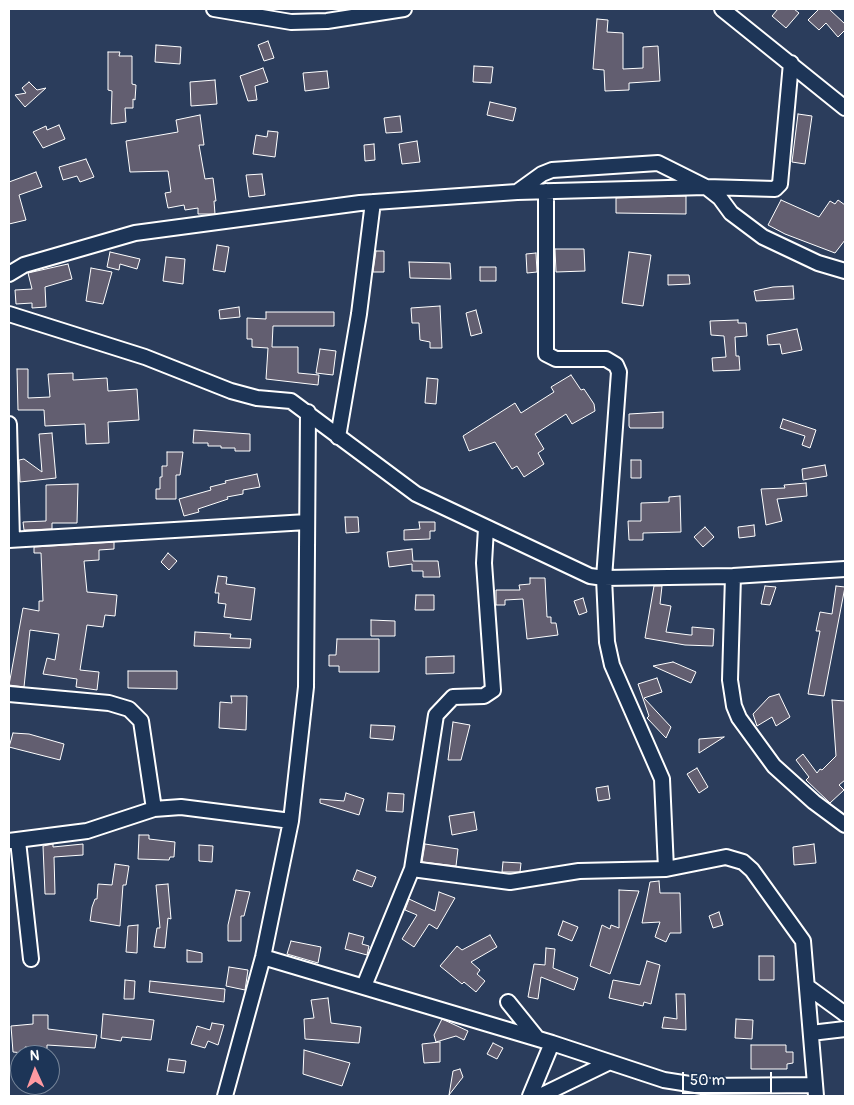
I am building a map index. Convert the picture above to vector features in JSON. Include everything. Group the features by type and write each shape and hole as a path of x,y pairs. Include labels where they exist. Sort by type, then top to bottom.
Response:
{"street":[{"path":"214,9 232,10 280,21 327,21 404,9"},
{"path":"722,9 845,108"},
{"path":"9,274 24,265 135,232 373,202 546,191 706,187 753,187 770,190 779,187 790,63"},
{"path":"517,192 542,174 552,170 651,162 666,166 706,187 720,198 731,213 763,237 818,263 845,271"},
{"path":"546,191 546,354 556,359 606,359 616,365 619,372 604,578 607,642 612,665 662,779 666,869"},
{"path":"338,438 359,314 373,202"},
{"path":"9,314 145,357 231,391 257,398 291,401 308,412 338,438 416,494 581,573 604,578 733,576 845,569"},
{"path":"225,1096 263,957 291,821 306,687 308,412"},
{"path":"9,424 11,540 307,522"},
{"path":"364,986 412,869 436,715 454,697 484,696 493,690 484,563 486,528"},
{"path":"733,576 730,680 732,700 739,718 774,766 814,802 845,825"},
{"path":"9,694 109,703 129,708 141,721 154,809"},
{"path":"31,959 13,841 87,831 154,809 198,808 291,821"},
{"path":"263,957 537,1038 664,1080 702,1086 816,1091 805,950 799,933 752,870 743,862 726,857 666,869 579,871 510,882 412,869"},
{"path":"808,986 845,1014"},
{"path":"508,1002 537,1038"},
{"path":"811,1032 845,1029"},
{"path":"530,1096 552,1043"},
{"path":"540,1096 610,1062"}],"building":[{"path":"778,9 794,9 799,13 786,28 772,16"},
{"path":"819,9 829,9 845,24 845,30 838,37 826,23 819,30 808,20"},
{"path":"597,19 608,20 607,32 623,33 623,69 643,68 643,47 658,46 660,81 629,83 629,90 605,91 604,70 593,69"},
{"path":"268,41 274,58 264,61 258,45"},
{"path":"156,45 181,47 180,64 155,62"},
{"path":"108,52 120,52 119,56 132,56 132,84 136,85 135,100 133,99 133,108 125,108 126,122 111,124 112,91 108,90"},
{"path":"474,66 493,67 491,83 473,82"},
{"path":"263,68 268,82 255,86 257,100 248,101 240,76"},
{"path":"327,71 329,88 305,91 303,73"},
{"path":"215,80 217,104 191,106 190,82"},
{"path":"29,82 37,90 46,88 25,107 15,95 26,93 22,88"},
{"path":"490,102 516,108 513,121 487,115"},
{"path":"798,114 812,116 805,164 792,162"},
{"path":"200,115 204,145 199,145 205,179 213,178 216,201 214,201 215,214 198,214 198,208 185,210 184,205 168,208 165,193 171,192 168,171 130,172 126,141 178,132 176,120"},
{"path":"400,116 402,132 386,133 384,118"},
{"path":"59,125 65,139 43,148 33,132 46,126 47,130"},
{"path":"268,131 278,132 275,157 253,154 256,135 267,137"},
{"path":"417,141 420,162 402,164 399,144"},
{"path":"374,144 375,160 365,161 364,145"},
{"path":"86,159 94,177 80,182 77,176 63,180 59,167"},
{"path":"36,172 42,187 19,195 26,220 9,224 9,182"},
{"path":"262,174 265,195 249,197 246,175"},
{"path":"686,196 686,214 616,213 616,198"},
{"path":"781,200 819,217 830,201 835,204 838,200 845,205 845,240 835,253 785,234 768,225"},
{"path":"217,245 229,247 225,272 213,270"},
{"path":"555,249 584,249 585,271 556,272"},
{"path":"376,251 384,251 384,272 373,272"},
{"path":"110,252 140,259 137,269 120,264 119,270 107,267"},
{"path":"629,252 651,255 643,306 622,303"},
{"path":"536,253 537,272 527,273 526,254"},
{"path":"166,257 185,259 183,284 163,281"},
{"path":"409,262 450,263 451,279 410,278"},
{"path":"68,264 72,279 45,287 46,307 32,308 32,303 16,304 15,290 32,289 28,273"},
{"path":"480,267 496,267 496,281 480,281"},
{"path":"91,268 112,272 103,304 86,301"},
{"path":"668,275 689,275 690,284 668,285"},
{"path":"793,286 794,299 756,301 754,291 773,287"},
{"path":"440,306 442,348 430,348 430,342 420,340 419,323 412,323 411,308"},
{"path":"239,307 240,317 220,319 219,310"},
{"path":"476,310 482,333 471,336 466,313"},
{"path":"266,312 334,312 334,326 273,326 272,347 298,347 298,373 319,375 318,385 266,379 268,348 252,347 252,339 247,339 247,318 266,319"},
{"path":"738,320 738,323 746,323 747,336 735,337 736,356 739,356 740,370 713,371 712,358 726,357 724,336 711,335 710,321"},
{"path":"797,329 802,350 782,354 780,344 768,345 767,335"},
{"path":"320,349 336,351 333,375 316,373"},
{"path":"17,369 28,369 28,398 50,397 48,374 73,373 73,380 107,378 108,391 137,389 139,420 108,422 109,443 86,444 85,424 45,426 44,410 18,410"},
{"path":"571,375 594,404 595,411 572,424 566,414 535,434 544,449 538,453 544,464 524,477 517,466 512,469 495,442 469,451 463,436 515,403 521,413 554,392 551,387"},
{"path":"427,378 438,379 436,404 425,403"},
{"path":"663,412 663,428 630,428 629,426 629,414"},
{"path":"783,419 816,430 810,448 802,445 805,436 780,428"},
{"path":"194,430 250,434 250,451 235,451 235,448 208,446 208,443 193,443"},
{"path":"52,433 56,478 20,482 19,460 24,459 42,472 39,434"},
{"path":"167,452 183,452 180,475 176,475 176,499 156,499 156,489 160,489 162,466 167,466"},
{"path":"631,460 641,460 641,478 631,478"},
{"path":"825,465 827,476 803,480 802,469"},
{"path":"257,474 260,487 243,490 243,494 227,497 228,499 198,509 199,512 184,516 179,499 211,490 210,487 226,483 225,481"},
{"path":"806,483 807,496 777,499 782,521 766,525 761,489 785,488 784,485"},
{"path":"78,484 77,523 52,523 52,529 24,530 23,522 46,521 46,485"},
{"path":"680,496 681,532 643,533 643,540 629,540 628,521 641,521 641,503 669,502 669,497"},
{"path":"345,517 358,517 359,532 346,533"},
{"path":"419,522 435,522 435,531 430,531 430,539 404,540 404,530 420,529"},
{"path":"754,525 755,536 739,538 738,527"},
{"path":"705,527 714,537 703,547 694,537"},
{"path":"114,542 114,549 99,550 99,560 84,561 87,592 117,595 115,616 105,615 103,627 87,625 80,670 99,672 97,690 76,687 77,679 43,674 47,658 55,660 59,634 30,630 24,687 9,685 23,608 39,611 39,601 43,601 41,553 34,553 34,547"},
{"path":"412,549 413,561 438,561 440,577 423,577 423,571 412,571 412,564 389,567 387,552"},
{"path":"168,553 177,561 169,570 161,562"},
{"path":"218,576 227,577 226,584 255,588 251,620 224,617 226,604 218,603 219,593 215,593"},
{"path":"530,578 545,578 547,617 551,617 551,623 556,623 558,635 527,639 523,599 505,600 505,605 496,605 496,590 520,590 519,585 530,584"},
{"path":"654,586 662,586 660,604 671,606 666,632 692,635 692,627 714,629 713,646 685,645 645,638"},
{"path":"765,586 776,587 770,605 761,604"},
{"path":"836,586 845,587 824,696 808,694 820,631 816,631 820,612 832,614"},
{"path":"416,595 434,595 434,610 415,610"},
{"path":"583,598 587,612 579,615 574,601"},
{"path":"371,620 395,621 395,636 371,636"},
{"path":"195,632 231,634 230,638 251,639 250,648 194,646"},
{"path":"337,639 379,639 379,672 339,672 339,666 329,666 329,655 336,655"},
{"path":"454,656 454,673 426,674 426,657"},
{"path":"673,662 696,672 691,683 653,666"},
{"path":"128,671 177,671 177,689 128,688"},
{"path":"657,678 662,692 644,698 671,727 666,738 647,718 649,716 638,684"},
{"path":"779,694 790,717 776,726 772,717 757,726 753,714 769,697"},
{"path":"231,696 247,696 246,730 219,728 220,702 232,703"},
{"path":"832,700 845,701 845,780 839,785 844,790 830,803 806,780 809,777 796,760 803,754 817,773 836,756"},
{"path":"453,722 470,725 461,760 448,760"},
{"path":"371,725 395,726 393,740 370,738"},
{"path":"13,733 29,734 64,744 60,760 9,747"},
{"path":"724,737 699,753 699,739"},
{"path":"697,768 708,787 699,793 687,774"},
{"path":"608,786 610,799 598,801 596,788"},
{"path":"346,793 364,799 359,815 320,803 320,799 344,801"},
{"path":"388,793 404,794 403,812 386,811"},
{"path":"474,812 477,830 452,835 449,816"},
{"path":"139,835 149,835 149,839 175,842 174,857 170,857 169,860 138,859"},
{"path":"53,844 53,847 83,844 83,855 54,857 55,894 45,894 43,846"},
{"path":"425,844 458,849 456,866 422,862"},
{"path":"814,844 816,863 794,865 793,847"},
{"path":"199,845 213,846 212,862 199,861"},
{"path":"503,862 521,863 520,872 502,872"},
{"path":"115,864 129,866 126,885 123,885 120,926 90,921 92,907 95,899 97,899 98,884 112,885"},
{"path":"357,870 376,877 372,887 353,880"},
{"path":"659,881 660,893 680,893 681,933 670,933 666,942 655,937 660,922 642,923 650,882"},
{"path":"168,884 171,919 168,918 165,948 154,947 157,928 160,928 156,885"},
{"path":"236,890 250,892 244,916 241,916 241,941 228,941 228,925"},
{"path":"619,890 639,891 610,974 590,966 602,925 610,929 611,925 619,928"},
{"path":"439,892 455,898 437,929 429,924 414,947 402,939 417,915 405,910 409,899 435,911"},
{"path":"719,912 723,925 713,928 709,916"},
{"path":"563,921 578,927 572,941 558,935"},
{"path":"138,925 137,953 126,952 128,926"},
{"path":"349,933 364,937 362,944 369,946 367,955 345,949"},
{"path":"490,935 497,947 471,962 480,970 477,974 485,981 476,992 464,982 462,984 440,966 457,946 462,950"},
{"path":"291,941 321,947 318,963 287,954"},
{"path":"546,948 555,949 553,968 578,978 574,990 541,977 538,999 528,997 534,964 545,965"},
{"path":"187,950 202,953 202,962 187,962"},
{"path":"759,956 774,956 774,980 759,980"},
{"path":"647,961 660,965 651,1004 644,1002 643,1006 609,998 613,980 640,985"},
{"path":"229,967 248,970 245,990 226,986"},
{"path":"125,980 135,981 134,999 124,999"},
{"path":"150,981 225,989 224,1002 149,992"},
{"path":"676,994 685,994 686,1030 662,1028 664,1017 677,1019"},
{"path":"328,998 331,1023 361,1027 359,1043 305,1039 304,1019 314,1018 311,1000"},
{"path":"103,1014 154,1020 151,1040 122,1037 121,1041 101,1038"},
{"path":"33,1015 48,1015 48,1029 97,1035 95,1048 60,1045 12,1045 11,1026 33,1024"},
{"path":"442,1019 468,1031 464,1040 456,1036 436,1042 434,1035"},
{"path":"736,1019 753,1020 752,1039 735,1038"},
{"path":"212,1023 224,1025 218,1045 208,1041 205,1048 191,1044 197,1026 210,1030"},
{"path":"440,1042 440,1062 424,1063 422,1044"},
{"path":"493,1043 503,1048 497,1059 487,1054"},
{"path":"751,1045 786,1045 786,1052 793,1052 793,1063 787,1064 787,1069 751,1069"},
{"path":"304,1050 350,1063 342,1086 303,1074"},
{"path":"169,1059 186,1061 184,1073 167,1071"},
{"path":"460,1069 463,1077 449,1095 453,1071"}]}
